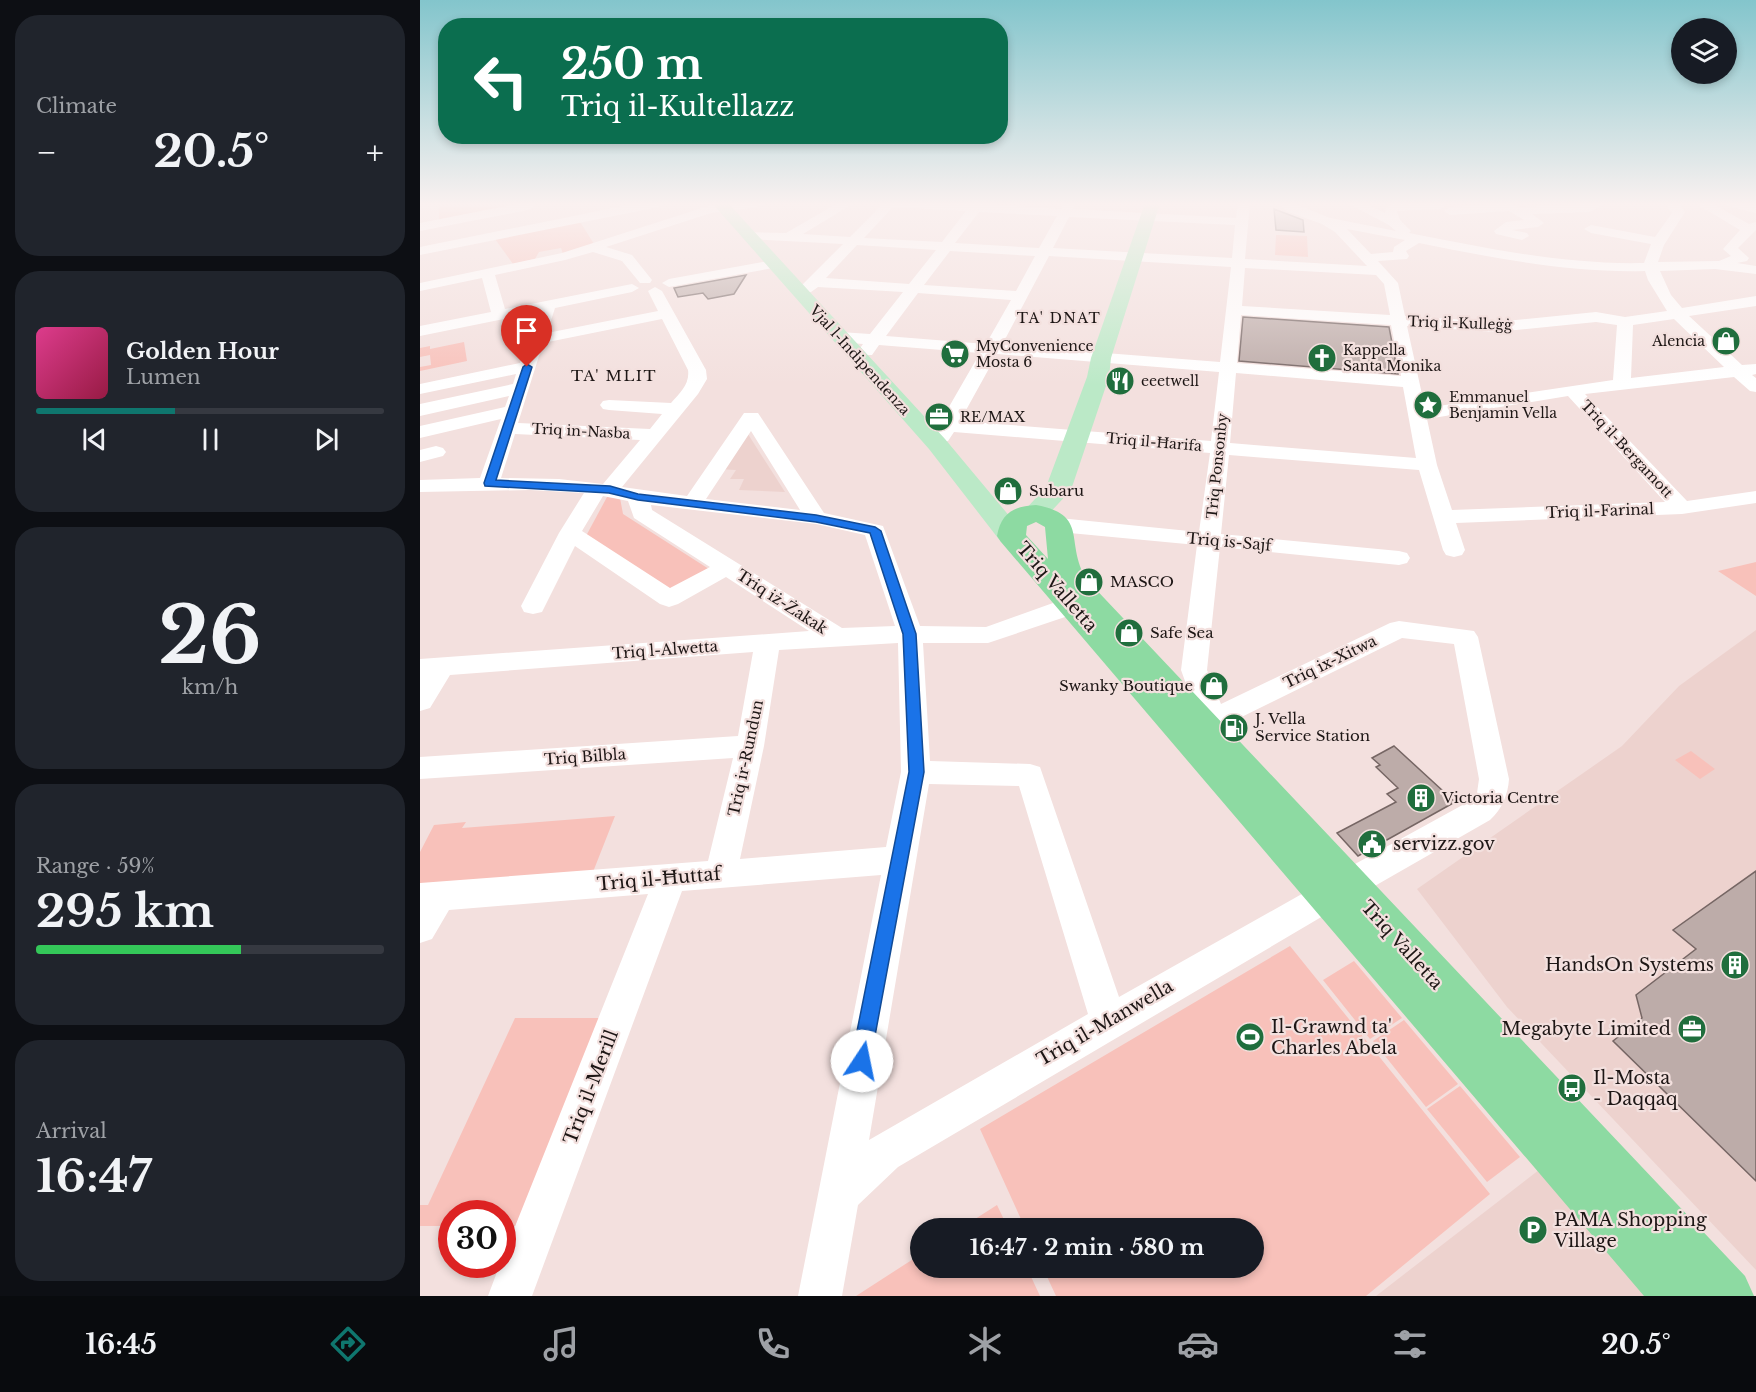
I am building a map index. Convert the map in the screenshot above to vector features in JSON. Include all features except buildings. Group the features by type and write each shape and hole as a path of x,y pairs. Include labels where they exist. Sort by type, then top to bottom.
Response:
{"highway":[{"name":"Triq Valletta","path":"1033,522 1058,536 1062,561 1068,575 1178,676 1200,725 1682,1296"},
{"name":"Triq Valletta","path":"1033,522 1338,891 1725,1296"}],"main road":[{"name":"Vjal l-Indipendenza","path":"776,263 808,288 840,337 917,423 942,434 977,491 1033,522"},
{"path":"1033,522 1058,490 1098,377 1101,358 1133,263"}],"street":[{"path":"420,287 487,272 495,263"},
{"path":"533,606 570,533 603,489 654,435 698,379 697,370 650,285 632,263"},
{"path":"420,320 548,305 745,263"},
{"path":"808,288 833,263"},
{"path":"859,359 932,263"},
{"path":"942,434 1038,263"},
{"name":"Triq Ponsonby","path":"1178,676 1209,540 1238,263"},
{"path":"1302,263 1371,264 1391,283 1427,465 1454,550"},
{"path":"1513,263 1531,267 1578,264"},
{"path":"1575,263 1652,271 1721,263"},
{"path":"1654,263 1652,271 1660,292 1676,313 1747,370 1756,387"},
{"path":"1715,265 1755,271"},
{"path":"487,272 497,310"},
{"path":"808,288 913,289 1020,296"},
{"name":"Triq il-Kulleġġ","path":"1233,310 1496,327 1596,317 1625,322 1756,301"},
{"path":"489,483 548,305"},
{"path":"420,331 497,310"},
{"path":"536,340 666,314"},
{"path":"1622,384 1625,322"},
{"path":"840,337 989,351 1227,368 1413,398 1470,404 1747,370"},
{"path":"420,389 527,367"},
{"path":"420,410 520,388"},
{"name":"Triq il-Bergamott","path":"1572,390 1682,508"},
{"path":"609,405 676,409"},
{"path":"692,504 751,417 816,518"},
{"name":"Triq in-Nasba","path":"420,432 510,419 654,435"},
{"name":"Triq il-Ħarifa","path":"942,434 1078,436 1427,465"},
{"path":"420,486 489,483 603,489 638,497 816,518 875,531 910,634 916,772 898,860 820,1296"},
{"name":"Triq iż-Żakak","path":"638,497 642,513 837,637"},
{"name":"Triq il-Farinal","path":"1443,518 1750,504"},
{"name":"Triq is-Sajf","path":"1033,522 1399,558"},
{"name":"Triq iż-Żakak","path":"570,533 669,599 727,567"},
{"name":"Triq l-Alwetta","path":"431,667 837,637 910,634 988,635 1062,609"},
{"name":"Triq ix-Xitwa","path":"1200,725 1399,629 1465,637"},
{"name":"Triq il-Manwella","path":"839,1194 884,1153 1108,1020 1479,811 1489,803 1494,792 1494,779 1465,637"},
{"name":"Triq ir-Rundun","path":"721,874 750,746 768,642"},
{"path":"420,701 431,667"},
{"name":"Triq Bilbla","path":"420,768 750,746"},
{"path":"916,772 1030,774 1108,1020"},
{"name":"Triq il-Ħuttaf","path":"430,897 898,860"},
{"name":"Triq il-Merill","path":"510,1296 671,878"},
{"path":"420,928 430,897"},
{"path":"849,1128 884,1153"}],"shaded area":[{"path":"464,342 467,361 420,371 420,367 431,365 430,355 420,357 420,348 430,346 430,349"},
{"path":"746,431 785,492 739,490 744,479 730,479 736,470 717,469"},
{"path":"607,497 620,498 623,514 712,571 672,593 586,536"},
{"path":"1756,562 1756,596 1718,571"},
{"path":"1756,630 1756,1270 1507,1007 1417,889 1622,746 1679,686"},
{"path":"1691,751 1715,769 1700,779 1675,760"},
{"path":"615,816 593,872 420,886 420,852 434,825 466,822 462,828"},
{"name":"Il-Grawnd ta' Charles Abela","path":"1290,946 1490,1194 1366,1296 1056,1296 1048,1278 1264,1278 1264,1218 1020,1218 980,1129"},
{"path":"1354,961 1402,1018 1370,1039 1323,980"},
{"path":"515,1018 604,1018 522,1226 516,1226 516,1200 438,1200 438,1226 420,1226 420,1205 428,1205"},
{"path":"1404,1020 1458,1084 1426,1107 1373,1041"},
{"path":"1460,1086 1520,1157 1487,1182 1427,1109"},
{"name":"PAMA Shopping Village","path":"1548,1163 1661,1296 1376,1296"},
{"path":"997,1205 1003,1218 977,1218"},
{"path":"910,1261 910,1278 1032,1278 1040,1296 856,1296"}],"place":[{"name":"Alencia","path":"1726,341"},
{"name":"MyConvenience Mosta 6","path":"955,354"},
{"name":"Kappella Santa Monika","path":"1322,358"},
{"name":"eeetwell","path":"1120,381"},
{"name":"Emmanuel Benjamin Vella","path":"1428,405"},
{"name":"RE/MAX","path":"939,417"},
{"name":"Subaru","path":"1008,491"},
{"name":"MASCO","path":"1089,582"},
{"name":"Safe Sea","path":"1129,633"},
{"name":"Swanky Boutique","path":"1214,686"},
{"name":"J. Vella Service Station","path":"1234,728"},
{"name":"Victoria Centre","path":"1421,798"},
{"name":"servizz.gov","path":"1372,844"},
{"name":"HandsOn Systems","path":"1735,965"},
{"name":"Megabyte Limited","path":"1692,1029"},
{"name":"Il-Grawnd ta' Charles Abela","path":"1250,1037"},
{"name":"Il-Mosta - Daqqaq","path":"1572,1088"},
{"name":"PAMA Shopping Village","path":"1533,1230"}],"district":[{"name":"TA' DNAT","path":"1059,318"},
{"name":"TA' MLIT","path":"614,376"}],"route":[{"path":"527,367 489,483 610,489 638,497 816,518 875,531 910,634 916,772 862,1061"}]}
